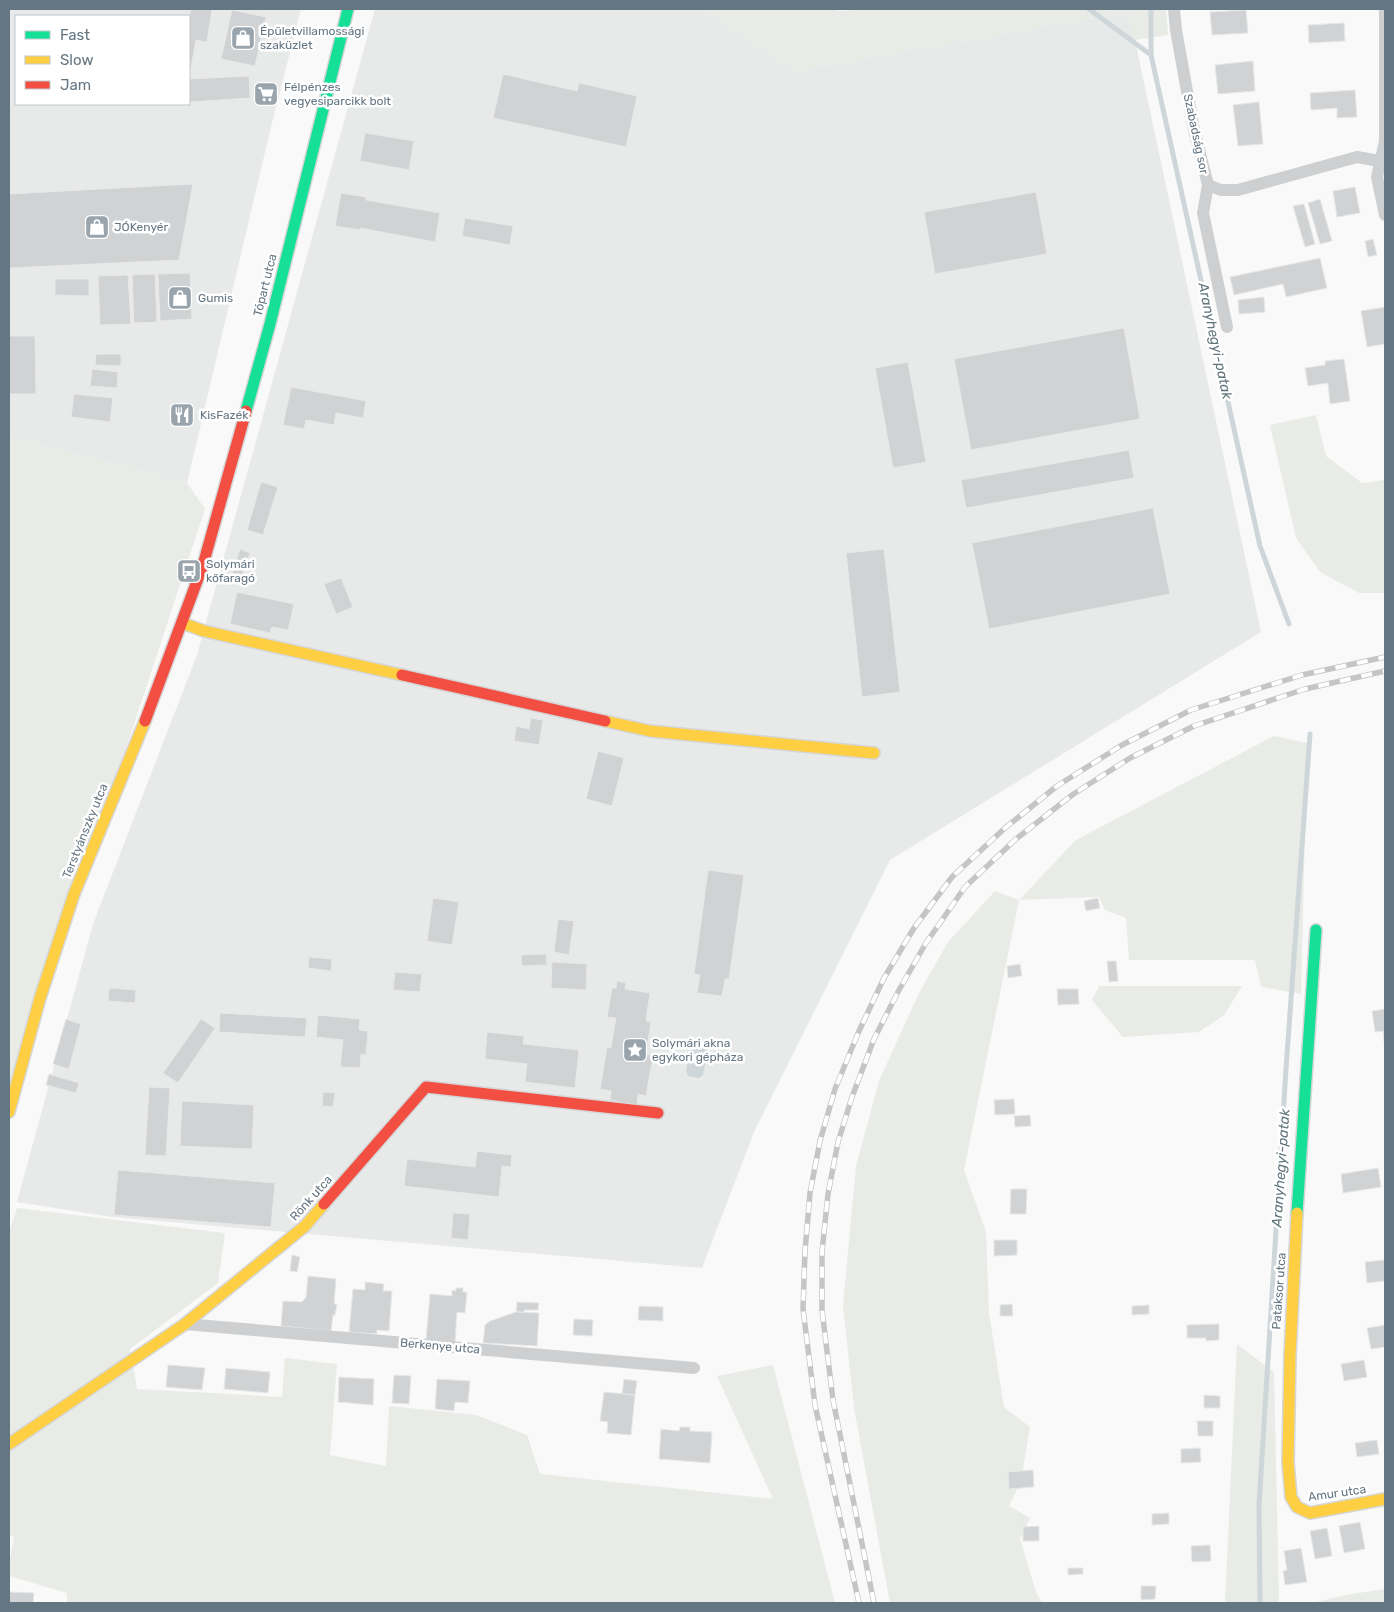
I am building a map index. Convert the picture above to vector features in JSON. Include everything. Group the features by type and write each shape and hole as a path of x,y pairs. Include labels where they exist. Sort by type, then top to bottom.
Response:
{"street":[{"name":"Tópart utca","path":"203,565 270,324 348,9"},
{"name":"Szabadság sor","path":"1174,9 1194,130 1208,185 1203,213 1225,322"},
{"path":"1385,9 1385,141 1383,162 1377,177 1385,215"},
{"path":"1208,185 1222,190 1238,190 1357,157 1383,162"},
{"name":"Terstyánszky utca","path":"9,1112 40,998 74,894 182,624 203,565"},
{"path":"182,624 211,633 650,731 874,753"},
{"name":"Pataksor utca","path":"1294,1504 1291,1492 1289,1463 1290,1333 1316,930"},
{"name":"Rönk utca","path":"9,1444 185,1324 305,1226 426,1087 658,1114"},
{"name":"Berkenye utca","path":"185,1324 694,1368"},
{"name":"Amur utca","path":"1294,1504 1301,1510 1310,1513 1385,1500"}],"shaded area":[{"path":"9,9 301,9 270,131 187,483 9,436"},
{"path":"375,9 703,9 795,71 1129,12 1261,632 890,860 754,1132 702,1268 112,1217 17,1202 93,924 197,655"},
{"path":"703,9 836,9 838,11 871,9 1166,9 1168,35 1135,40 1129,12 795,71"},
{"path":"1316,415 1326,456 1362,483 1385,480 1385,593 1359,593 1320,572 1296,538 1270,425"},
{"path":"9,436 187,483 205,509 9,1103"},
{"path":"1274,736 1307,743 1301,994 1261,987 1255,960 1129,960 1126,918 1105,910 1099,897 1019,900 1076,840"},
{"path":"995,891 1019,900 964,1170 986,1232 989,1313 1004,1407 1030,1427 1021,1481 1009,1506 1030,1518 1020,1539 1036,1592 1042,1603 890,1603 854,1408 843,1305 856,1166 879,1081 919,993 948,942"},
{"path":"1099,986 1242,986 1224,1015 1199,1032 1123,1037 1092,1000"},
{"path":"697,1038 706,1040 709,1044 703,1075 699,1078 688,1076 686,1071 692,1041"},
{"path":"17,1208 225,1233 218,1283 130,1349 137,1389 282,1397 285,1358 337,1364 330,1455 386,1466 389,1406 476,1415 527,1435 540,1474 773,1499 717,1376 773,1365 835,1603 67,1603 67,1593 9,1576 9,1564 14,1537 9,1535 9,1232"},
{"path":"1237,1344 1274,1372 1279,1603 1225,1603"},
{"path":"1385,1589 1385,1603 1312,1603 1346,1595"}],"building":[{"path":"191,9 212,9 207,42 196,40 191,68 190,68"},
{"name":"Épületvillamossági szaküzlet","path":"232,10 266,17 255,66 221,59"},
{"path":"1246,10 1248,33 1212,35 1210,12"},
{"path":"1344,23 1345,41 1309,43 1308,25"},
{"path":"1253,61 1255,91 1218,94 1215,65"},
{"path":"503,74 577,91 579,83 637,96 626,147 493,118"},
{"path":"249,76 250,98 190,102 190,79"},
{"path":"1355,90 1357,117 1337,118 1337,108 1311,110 1310,93"},
{"path":"1259,102 1263,144 1238,146 1233,105"},
{"path":"365,133 414,141 409,170 360,161"},
{"name":"JÓKenyér","path":"193,184 179,260 9,268 9,194"},
{"path":"1355,187 1360,213 1337,217 1333,191"},
{"path":"1036,192 1047,254 935,274 924,212"},
{"path":"341,193 366,197 366,200 440,213 435,242 360,228 360,230 335,226"},
{"path":"1320,199 1332,241 1320,244 1308,203"},
{"path":"1304,204 1315,244 1305,247 1293,206"},
{"path":"465,218 513,226 510,245 462,236"},
{"path":"1373,239 1377,255 1368,257 1365,241"},
{"path":"1320,258 1327,288 1286,297 1283,284 1234,295 1230,277"},
{"path":"190,273 192,319 160,321 158,274"},
{"path":"155,274 157,322 134,323 132,275"},
{"path":"128,275 131,324 100,325 98,276"},
{"path":"55,279 89,279 89,296 55,295"},
{"path":"1264,297 1265,312 1239,314 1238,300"},
{"path":"1385,307 1385,344 1367,347 1361,311"},
{"path":"1124,328 1140,419 971,450 954,359"},
{"path":"9,336 35,336 36,394 9,394"},
{"path":"96,354 121,354 121,366 95,365"},
{"path":"1344,359 1350,401 1330,404 1328,383 1308,386 1305,368 1325,365 1325,361"},
{"path":"908,362 926,462 893,468 875,368"},
{"path":"92,369 118,372 117,388 90,386"},
{"path":"291,387 366,401 363,418 336,413 334,425 306,420 304,429 283,425"},
{"path":"74,394 113,398 110,422 71,417"},
{"path":"1129,450 1134,478 966,508 961,480"},
{"path":"261,482 278,487 263,535 247,530"},
{"path":"1153,508 1170,594 989,629 972,543"},
{"path":"240,549 250,553 239,583 230,580"},
{"path":"884,549 900,692 862,697 846,553"},
{"path":"341,578 353,607 336,614 324,584"},
{"path":"237,592 294,604 288,630 272,627 270,633 230,624"},
{"path":"531,718 543,720 539,745 514,741 516,726 529,729"},
{"path":"598,751 624,758 612,806 586,799"},
{"path":"708,870 744,875 729,979 725,979 722,996 697,993 700,975 694,974"},
{"path":"433,898 459,902 452,945 427,941"},
{"path":"1098,898 1100,908 1086,911 1084,901"},
{"path":"558,919 574,921 569,955 554,952"},
{"path":"546,954 547,965 522,966 521,955"},
{"path":"309,957 332,959 331,971 308,968"},
{"path":"1107,961 1116,961 1118,981 1109,982"},
{"path":"552,962 587,964 586,990 551,988"},
{"path":"1020,964 1022,976 1008,978 1007,966"},
{"path":"395,972 422,974 420,992 393,990"},
{"path":"617,981 626,983 625,989 650,993 646,1021 651,1022 646,1054 653,1056 646,1096 638,1094 637,1105 610,1100 611,1091 600,1089 607,1047 611,1048 616,1018 607,1017 612,988 616,988"},
{"path":"109,988 136,990 135,1003 108,1001"},
{"path":"1057,989 1078,989 1079,1004 1058,1005"},
{"path":"1385,1009 1384,1042 1383,1031 1375,1032 1372,1011"},
{"path":"220,1013 307,1018 305,1037 219,1032"},
{"path":"318,1015 360,1019 359,1030 368,1031 366,1055 361,1054 360,1068 340,1067 343,1040 316,1037"},
{"path":"66,1019 81,1024 69,1069 53,1064"},
{"path":"201,1019 215,1028 178,1083 163,1073"},
{"path":"487,1032 524,1036 523,1044 579,1050 575,1088 525,1082 527,1064 485,1059"},
{"path":"49,1074 79,1083 76,1093 46,1085"},
{"path":"149,1087 170,1088 166,1156 145,1155"},
{"path":"323,1092 335,1093 333,1107 322,1106"},
{"path":"1014,1099 1015,1114 995,1115 994,1100"},
{"path":"182,1101 254,1105 252,1149 180,1146"},
{"path":"1030,1115 1031,1126 1015,1127 1014,1116"},
{"path":"477,1151 512,1155 511,1167 502,1166 499,1197 404,1186 407,1159 475,1167"},
{"path":"1378,1168 1381,1187 1343,1193 1341,1174"},
{"path":"118,1170 275,1183 271,1227 114,1215"},
{"path":"1011,1189 1027,1189 1026,1214 1010,1214"},
{"path":"453,1213 470,1214 468,1240 451,1238"},
{"path":"994,1240 1017,1240 1017,1255 994,1256"},
{"path":"292,1255 300,1257 297,1272 290,1271"},
{"path":"1385,1260 1385,1281 1367,1283 1365,1262"},
{"path":"308,1276 336,1279 334,1304 337,1304 335,1315 333,1315 331,1331 281,1326 283,1301 302,1302 306,1297"},
{"path":"365,1282 384,1284 383,1291 392,1291 389,1331 377,1330 377,1334 349,1332 353,1289 365,1290"},
{"path":"456,1288 463,1288 463,1292 467,1292 465,1313 457,1312 455,1343 426,1340 430,1294 452,1296 452,1290 456,1291"},
{"path":"517,1302 539,1303 538,1310 516,1312"},
{"path":"1012,1304 1013,1316 1000,1316 1000,1305"},
{"path":"1149,1305 1149,1314 1132,1315 1132,1306"},
{"path":"639,1306 663,1307 663,1321 638,1320"},
{"path":"516,1312 539,1313 537,1346 483,1343 485,1325 490,1321"},
{"path":"574,1319 593,1320 592,1336 573,1335"},
{"path":"1219,1324 1219,1340 1206,1341 1206,1338 1187,1338 1187,1325"},
{"path":"1385,1325 1385,1347 1371,1349 1367,1328"},
{"path":"1364,1360 1367,1377 1344,1381 1341,1364"},
{"path":"168,1365 205,1368 202,1390 166,1387"},
{"path":"226,1368 270,1372 268,1393 224,1389"},
{"path":"394,1375 411,1376 409,1404 392,1403"},
{"path":"339,1377 374,1379 373,1405 338,1402"},
{"path":"437,1379 470,1381 468,1403 455,1402 454,1411 435,1409"},
{"path":"624,1379 637,1381 635,1395 622,1394"},
{"path":"604,1392 635,1395 631,1435 607,1433 608,1422 600,1421"},
{"path":"1204,1395 1220,1396 1220,1408 1204,1408"},
{"path":"1197,1421 1213,1421 1213,1436 1198,1436"},
{"path":"680,1427 690,1427 690,1431 712,1432 710,1463 659,1459 661,1429 679,1431"},
{"path":"1377,1440 1379,1454 1357,1457 1355,1443"},
{"path":"1200,1448 1201,1462 1181,1463 1181,1449"},
{"path":"1033,1470 1034,1487 1009,1489 1008,1472"},
{"path":"1169,1513 1169,1524 1152,1525 1152,1514"},
{"path":"1360,1522 1365,1549 1344,1553 1339,1526"},
{"path":"1039,1526 1039,1541 1023,1541 1023,1527"},
{"path":"1327,1528 1332,1556 1315,1559 1310,1531"},
{"path":"1210,1545 1211,1561 1192,1562 1191,1546"},
{"path":"1301,1548 1307,1582 1285,1585 1283,1571 1287,1570 1284,1551"},
{"path":"1068,1568 1083,1568 1083,1574 1068,1575"},
{"path":"1141,1586 1156,1586 1155,1599 1141,1600"},
{"path":"9,1592 34,1593 33,1603 9,1603"}],"waterway":[{"name":"Aranyhegyi-patak","path":"1089,9 1151,55"},
{"name":"Aranyhegyi-patak","path":"1151,9 1151,55 1260,546 1289,624"},
{"name":"Aranyhegyi-patak","path":"1260,1603 1259,1505 1286,1069 1310,734"}],"railway":[{"path":"859,1603 815,1405 803,1309 805,1251 810,1193 820,1141 835,1089 884,978 914,928 952,877 1005,828 1057,786 1122,745 1191,710 1302,675 1385,657"},
{"path":"874,1603 833,1400 822,1310 822,1252 828,1194 838,1142 852,1097 874,1039 899,990 926,943 965,887 1016,839 1072,795 1130,758 1194,726 1305,689 1385,671"}],"traffic: fast":[{"path":"246,411 270,324 348,9"},
{"path":"1297,1213 1316,930"}],"traffic: slow":[{"path":"182,623 204,631 402,675"},
{"path":"9,1112 40,998 74,894 145,721"},
{"path":"605,721 650,731 874,753"},
{"path":"9,1444 185,1324 305,1226 324,1204"},
{"path":"1297,1213 1290,1356 1288,1462 1291,1497 1297,1507 1310,1513 1385,1499"}],"traffic: jam":[{"path":"145,721 203,565 246,411"},
{"path":"402,675 605,721"},
{"path":"324,1204 426,1087 658,1113"}],"place":[{"name":"Épületvillamossági szaküzlet","path":"243,38"},
{"name":"Félpénzes vegyesiparcikk bolt","path":"266,94"},
{"name":"JÓKenyér","path":"97,227"},
{"name":"Gumis","path":"180,298"},
{"name":"KisFazék","path":"182,415"},
{"name":"Solymári kőfaragó","path":"189,571"},
{"name":"Solymári akna egykori gépháza","path":"635,1050"}]}
